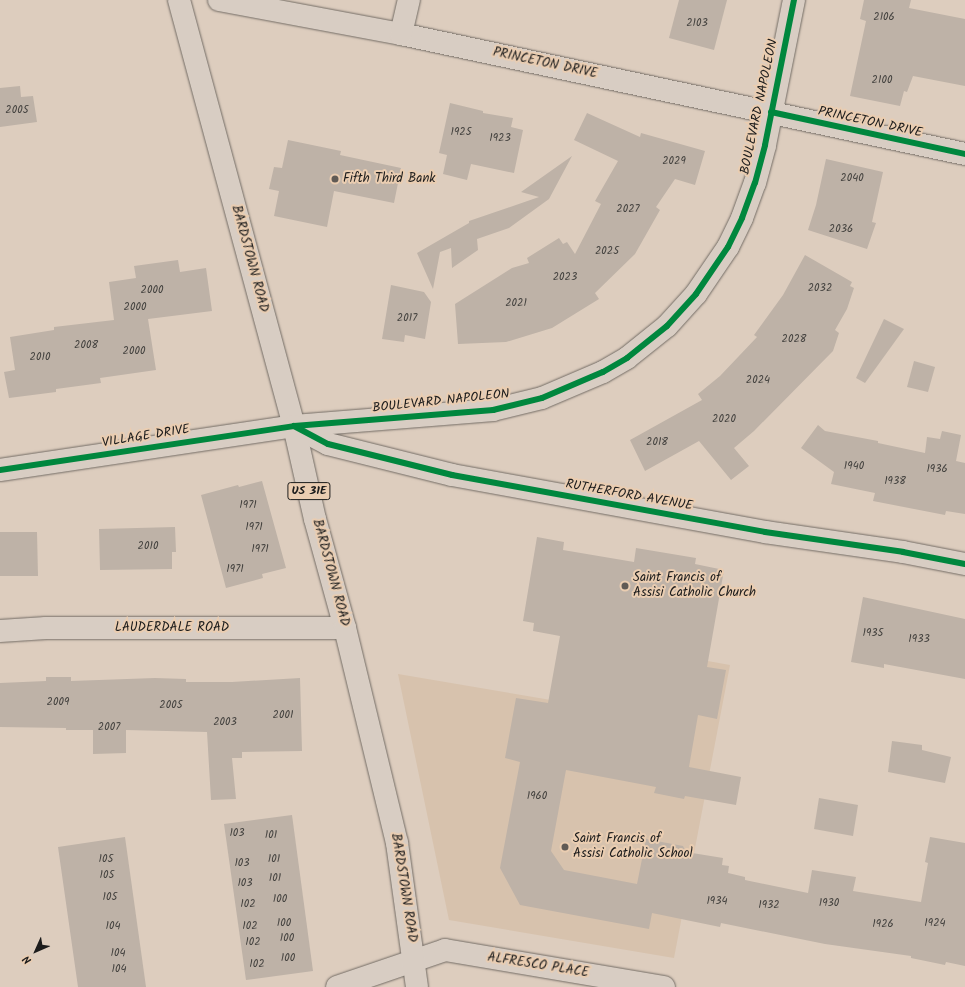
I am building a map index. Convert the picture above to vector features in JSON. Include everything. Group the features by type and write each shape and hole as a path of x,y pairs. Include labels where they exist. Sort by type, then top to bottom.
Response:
{"street":[{"name":"BARDSTOWN ROAD","path":"179,0 294,426 315,519 345,628 397,843 414,960 416,987"},
{"name":"PRINCETON DRIVE","path":"218,0 402,34 965,154"},
{"path":"402,34 409,0"},
{"name":"BOULEVARD NAPOLEON","path":"294,426 493,410 518,405 573,387 627,358 671,321 696,294 728,248 742,218 755,183 765,145 794,0"},
{"name":"VILLAGE DRIVE","path":"0,470 294,426"},
{"name":"RUTHERFORD AVENUE","path":"294,426 328,444 452,475 765,532 903,552 965,564"},
{"name":"LAUDERDALE ROAD","path":"0,631 46,628 345,628"},
{"name":"ALFRESCO PLACE","path":"337,987 445,950 664,987"}],"shaded area":[{"name":"Saint Francis of Assisi Catholic School","path":"691,658 730,665 674,958 449,920 398,674 651,717"}],"building":[{"path":"679,0 727,0 714,50 669,38"},
{"path":"864,0 911,0 909,8 965,19 965,86 913,76 907,92 904,91 900,106 850,96 866,21 860,19"},
{"path":"20,86 21,97 33,96 37,122 0,127 0,88"},
{"path":"450,103 483,111 483,113 513,118 511,127 523,130 514,173 471,164 467,180 443,174 447,155 439,153"},
{"path":"587,113 640,137 641,133 705,151 695,185 675,179 656,207 660,210 635,254 595,293 599,299 552,328 506,342 458,344 455,304 512,268 529,263 527,258 559,238 563,244 567,242 575,254 601,204 595,201 618,161 574,140"},
{"name":"Fifth Third Bank","path":"288,140 341,151 340,155 401,168 394,203 334,191 327,227 274,216 279,191 269,189 274,167 282,168"},
{"path":"572,156 549,199 509,228 477,239 478,250 452,268 451,248 440,252 433,289 417,253 469,223 469,221 539,197 521,192"},
{"path":"826,159 883,172 872,222 876,223 867,249 808,230 816,205"},
{"path":"805,255 852,282 850,286 854,288 847,309 835,330 839,333 833,351 754,431 734,448 749,466 731,480 699,441 645,471 630,440 702,400 698,394 720,376 757,337 754,335 783,295"},
{"path":"178,260 180,272 206,268 212,311 148,319 156,370 100,378 101,383 56,389 56,392 9,398 4,372 15,370 10,337 54,330 54,327 114,320 109,282 136,278 134,266"},
{"path":"391,285 424,292 431,302 425,339 405,335 404,342 382,339"},
{"path":"884,319 904,329 865,383 856,378"},
{"path":"914,361 935,367 928,392 907,387"},
{"path":"818,425 825,431 878,441 878,443 925,453 927,437 940,439 942,431 961,435 956,461 965,463 965,514 946,511 945,515 873,501 875,493 831,484 834,472 801,448"},
{"path":"262,481 286,568 262,574 263,578 226,588 201,495 238,485 239,487"},
{"path":"175,527 176,552 172,552 172,569 100,570 99,529"},
{"path":"0,532 37,532 38,576 0,576"},
{"path":"537,537 564,542 563,550 634,562 636,548 696,558 695,564 724,570 707,667 726,670 717,719 698,715 689,767 741,777 736,805 685,796 684,799 654,793 656,787 566,770 551,851 564,870 637,884 646,839 683,846 686,852 723,858 722,865 729,866 728,873 745,877 745,880 808,893 812,870 856,877 853,891 921,902 928,863 925,862 930,837 965,843 965,966 946,962 945,965 911,958 911,956 825,944 721,923 720,927 652,913 649,929 520,905 500,868 520,762 505,758 516,698 548,703 560,636 533,631 534,623 523,621"},
{"path":"863,597 965,619 965,679 884,664 884,668 851,662"},
{"path":"46,677 71,677 71,681 155,678 186,679 186,682 232,682 300,678 302,751 242,752 242,758 232,758 236,799 211,800 207,732 126,730 126,753 93,754 93,730 0,727 0,683 46,681"},
{"path":"892,741 922,745 922,750 951,757 945,783 888,772"},
{"path":"819,798 858,805 853,836 814,829"},
{"path":"292,815 313,971 246,980 224,824"},
{"path":"125,837 146,987 78,987 58,847"}],"cycle path":[{"path":"0,470 294,426 493,410 542,398 603,372 627,358 667,326 696,294 728,247 742,218 755,183 765,145 794,0"},
{"path":"771,112 965,154"},
{"path":"294,426 328,444 452,475 765,532 903,552 965,564"}],"place":[{"name":"Fifth Third Bank","path":"335,179"},
{"name":"Saint Francis of Assisi Catholic Church","path":"625,586"},
{"name":"Saint Francis of Assisi Catholic School","path":"565,847"}]}
